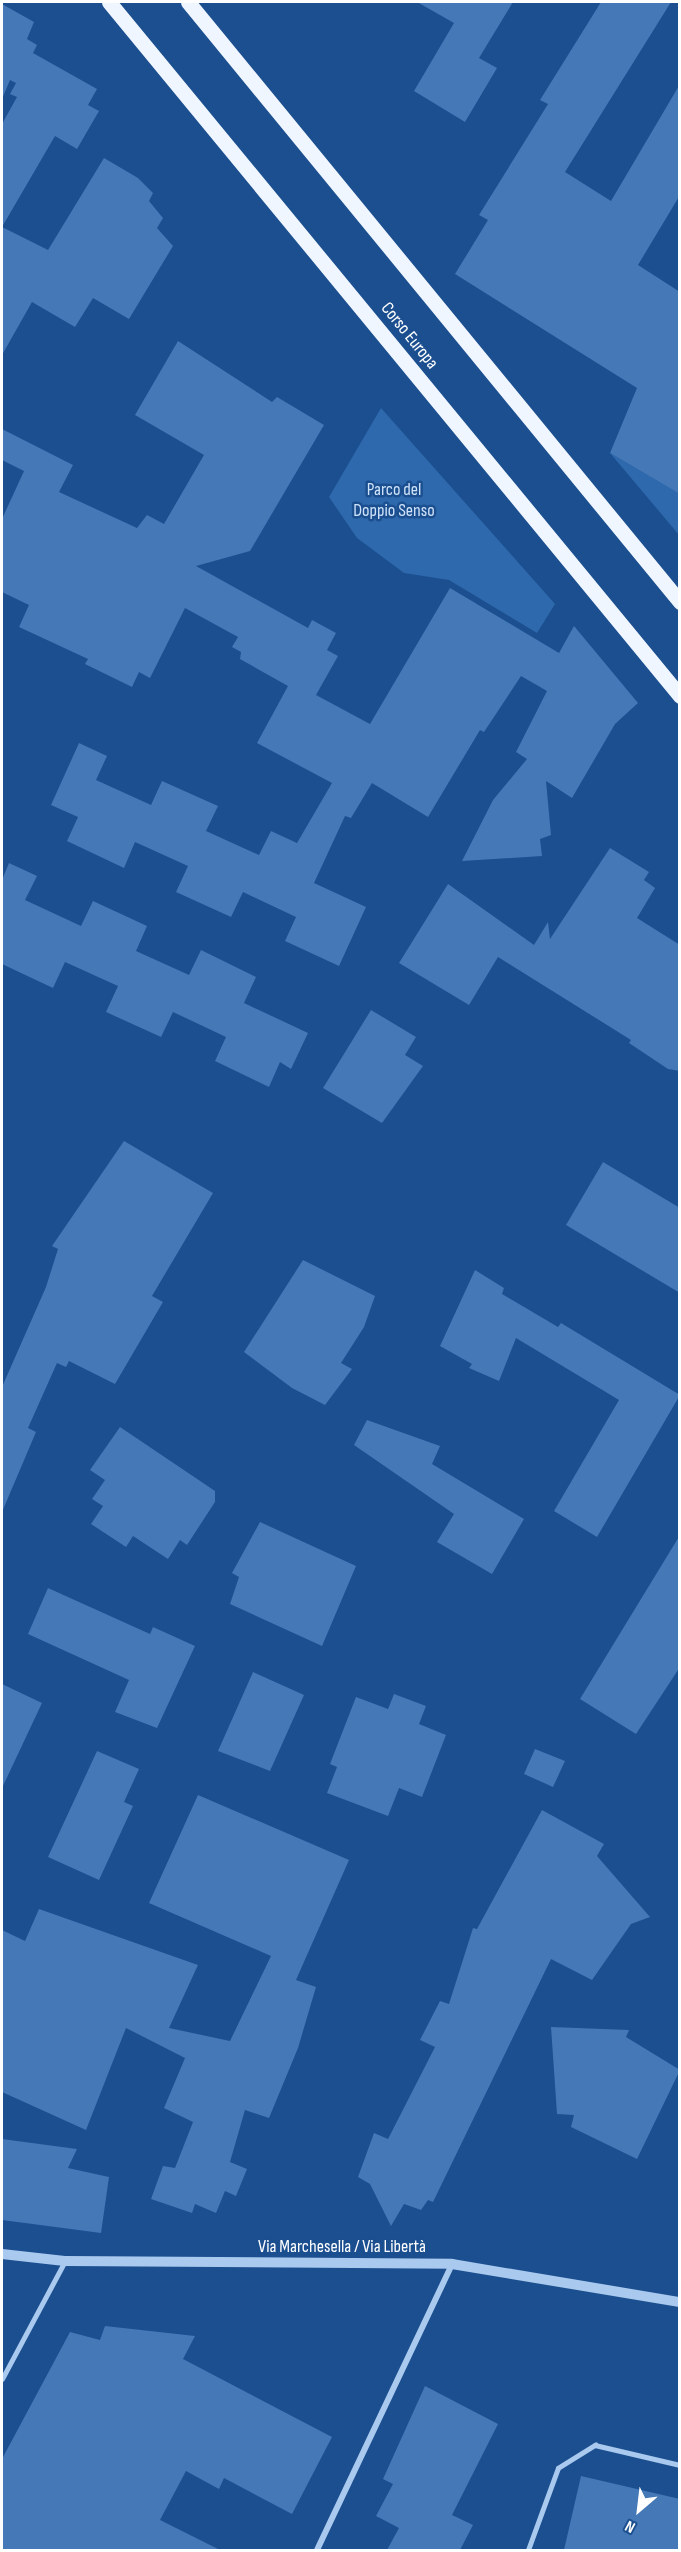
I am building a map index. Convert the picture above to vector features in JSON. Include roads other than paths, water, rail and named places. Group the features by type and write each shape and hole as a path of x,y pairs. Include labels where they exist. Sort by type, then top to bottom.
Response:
{"main road":[{"name":"Corso Europa","path":"109,2 680,696"},
{"path":"188,2 680,602"}],"street":[{"name":"Via Marchesella / Via Libertà","path":"2,2254 65,2260 452,2264 680,2302"},
{"path":"316,2550 452,2264"}],"lane":[{"path":"2,2379 65,2260"},
{"path":"528,2550 558,2468 595,2445 680,2465"}],"park label":[{"name":"Parco del Doppio Senso","path":"394,501"}]}
